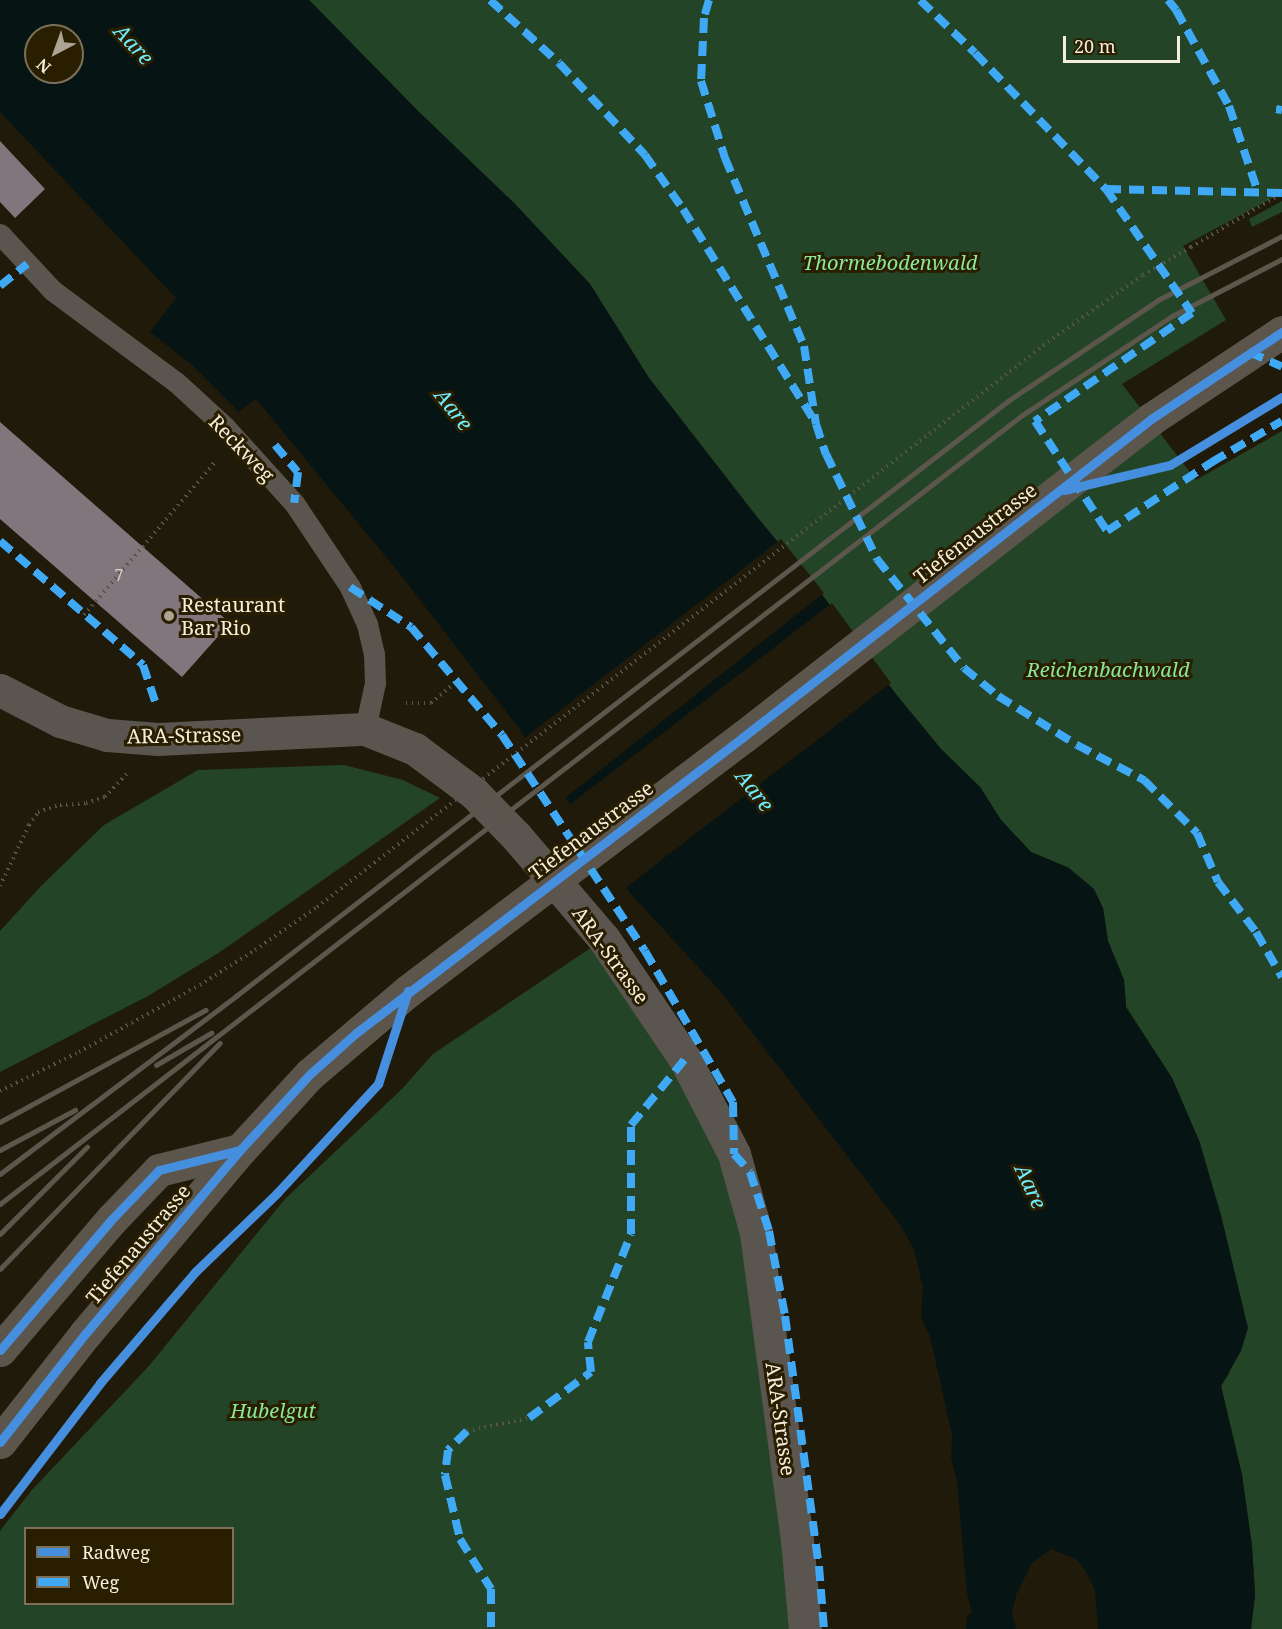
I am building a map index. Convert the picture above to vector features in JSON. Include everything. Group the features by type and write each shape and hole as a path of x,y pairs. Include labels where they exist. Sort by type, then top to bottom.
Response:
{"main road":[{"name":"Tiefenaustrasse","path":"0,1442 85,1334 240,1149 310,1074 356,1033 743,737 1151,419 1282,332"},
{"path":"0,1350 112,1219 159,1170 240,1149"}],"street":[{"name":"ARA-Strasse","path":"0,690 60,721 107,735 158,739 365,729 415,749 474,793 516,836 604,939 685,1059 734,1154 756,1233 797,1540 805,1629"}],"lane":[{"name":"Reckweg","path":"0,234 52,290 176,382 235,439 294,503 350,587 367,624 374,654 375,682 365,729"}],"path":[{"path":"0,1091 79,1052 200,985 317,907 1048,342 1143,275 1282,194"},
{"path":"84,615 235,439"},
{"path":"402,704 431,703 457,681"},
{"path":"0,886 28,825 38,812 60,805 86,803 105,797 126,774"},
{"path":"467,1431 529,1418"}],"green space":[{"name":"Thormebodenwald","path":"309,0 1282,0 1282,193 1183,246 1226,320 1122,384 1196,480 1282,431 1282,1629 1251,1629 1255,1595 1252,1546 1242,1475 1221,1386 1230,1372 1200,1143 1172,1078 1126,1007 1124,980 1108,941 1103,908 1069,868 1031,852 1001,820 980,787 941,749 895,693 823,596 757,517 649,378 590,284 514,203 418,111"},
{"path":"1282,201 1282,212 1252,227 1249,219"},
{"path":"344,765 403,780 440,798 220,952 148,996 0,1072 0,931 41,886 104,825 198,770"},
{"name":"Hubelgut","path":"604,939 734,1154 805,1629 0,1629 0,1531 31,1491 148,1367 285,1199 402,1089 433,1054"}],"water":[{"name":"Aare","path":"0,0 309,0 418,111 514,203 590,284 649,378 757,517 823,596 895,693 941,749 980,787 1001,820 1031,852 1069,868 1094,889 1103,908 1108,941 1124,980 1126,1007 1172,1078 1200,1143 1221,1215 1248,1328 1241,1351 1221,1386 1242,1475 1252,1546 1255,1595 1251,1629 1098,1629 1095,1590 1085,1570 1076,1559 1051,1549 1032,1563 1016,1595 1012,1613 1016,1629 966,1629 967,1617 972,1612 967,1593 957,1482 951,1457 952,1435 930,1336 921,1318 923,1288 914,1249 899,1223 721,992 631,894 521,731 400,574 256,399 239,412 192,365 150,332 176,298 0,112"}],"pier":[{"path":"781,539 824,593 564,799 523,739"},
{"path":"832,603 891,683 624,889 568,806"}],"building":[{"path":"0,141 45,189 15,218 0,202"},
{"path":"0,422 230,623 182,677 0,519"}],"railway":[{"path":"0,1174 236,996 1008,401 1160,299 1282,236"},
{"path":"0,1204 1021,416 1172,316 1282,259"},
{"path":"0,1122 205,1010"},
{"path":"156,1065 211,1033"},
{"path":"0,1269 220,1043"},
{"path":"0,1150 75,1110"},
{"path":"0,1234 87,1147"}],"marked path":[{"path":"490,0 559,63 645,155 683,209 813,419"},
{"path":"709,0 704,18 701,81 725,158 804,346 816,424 826,454 877,559 964,668 998,696 1077,745 1144,780 1197,833 1218,882 1256,932 1282,977"},
{"path":"920,0 975,53 1106,189 1192,313 1035,421 1107,531 1212,462 1282,421"},
{"path":"1168,0 1176,10 1229,106 1258,192"},
{"path":"1276,109 1282,110"},
{"path":"1106,189 1282,193"},
{"path":"0,286 27,264"},
{"path":"1249,352 1282,367"},
{"path":"275,445 298,472 294,503"},
{"path":"0,541 143,665 156,704"},
{"path":"350,587 411,627 502,735 645,951 733,1102 734,1154 750,1172 769,1231 785,1316 819,1566 824,1629"},
{"path":"529,1418 591,1372 588,1342 631,1234 631,1125 685,1059"},
{"path":"467,1431 448,1450 445,1475 460,1539 491,1589 491,1629"}],"cycle path":[{"path":"0,1442 85,1334 240,1150 310,1074 356,1033 743,737 1151,419 1282,332"},
{"path":"1064,490 1170,465 1282,397"},
{"path":"0,1514 100,1383 195,1272 277,1193 378,1084 408,991"},
{"path":"0,1350 112,1219 159,1170 240,1150"}],"place":[{"name":"Restaurant Bar Rio","path":"169,616"}],"park label":[{"name":"Reichenbachwald","path":"1108,669"}]}
